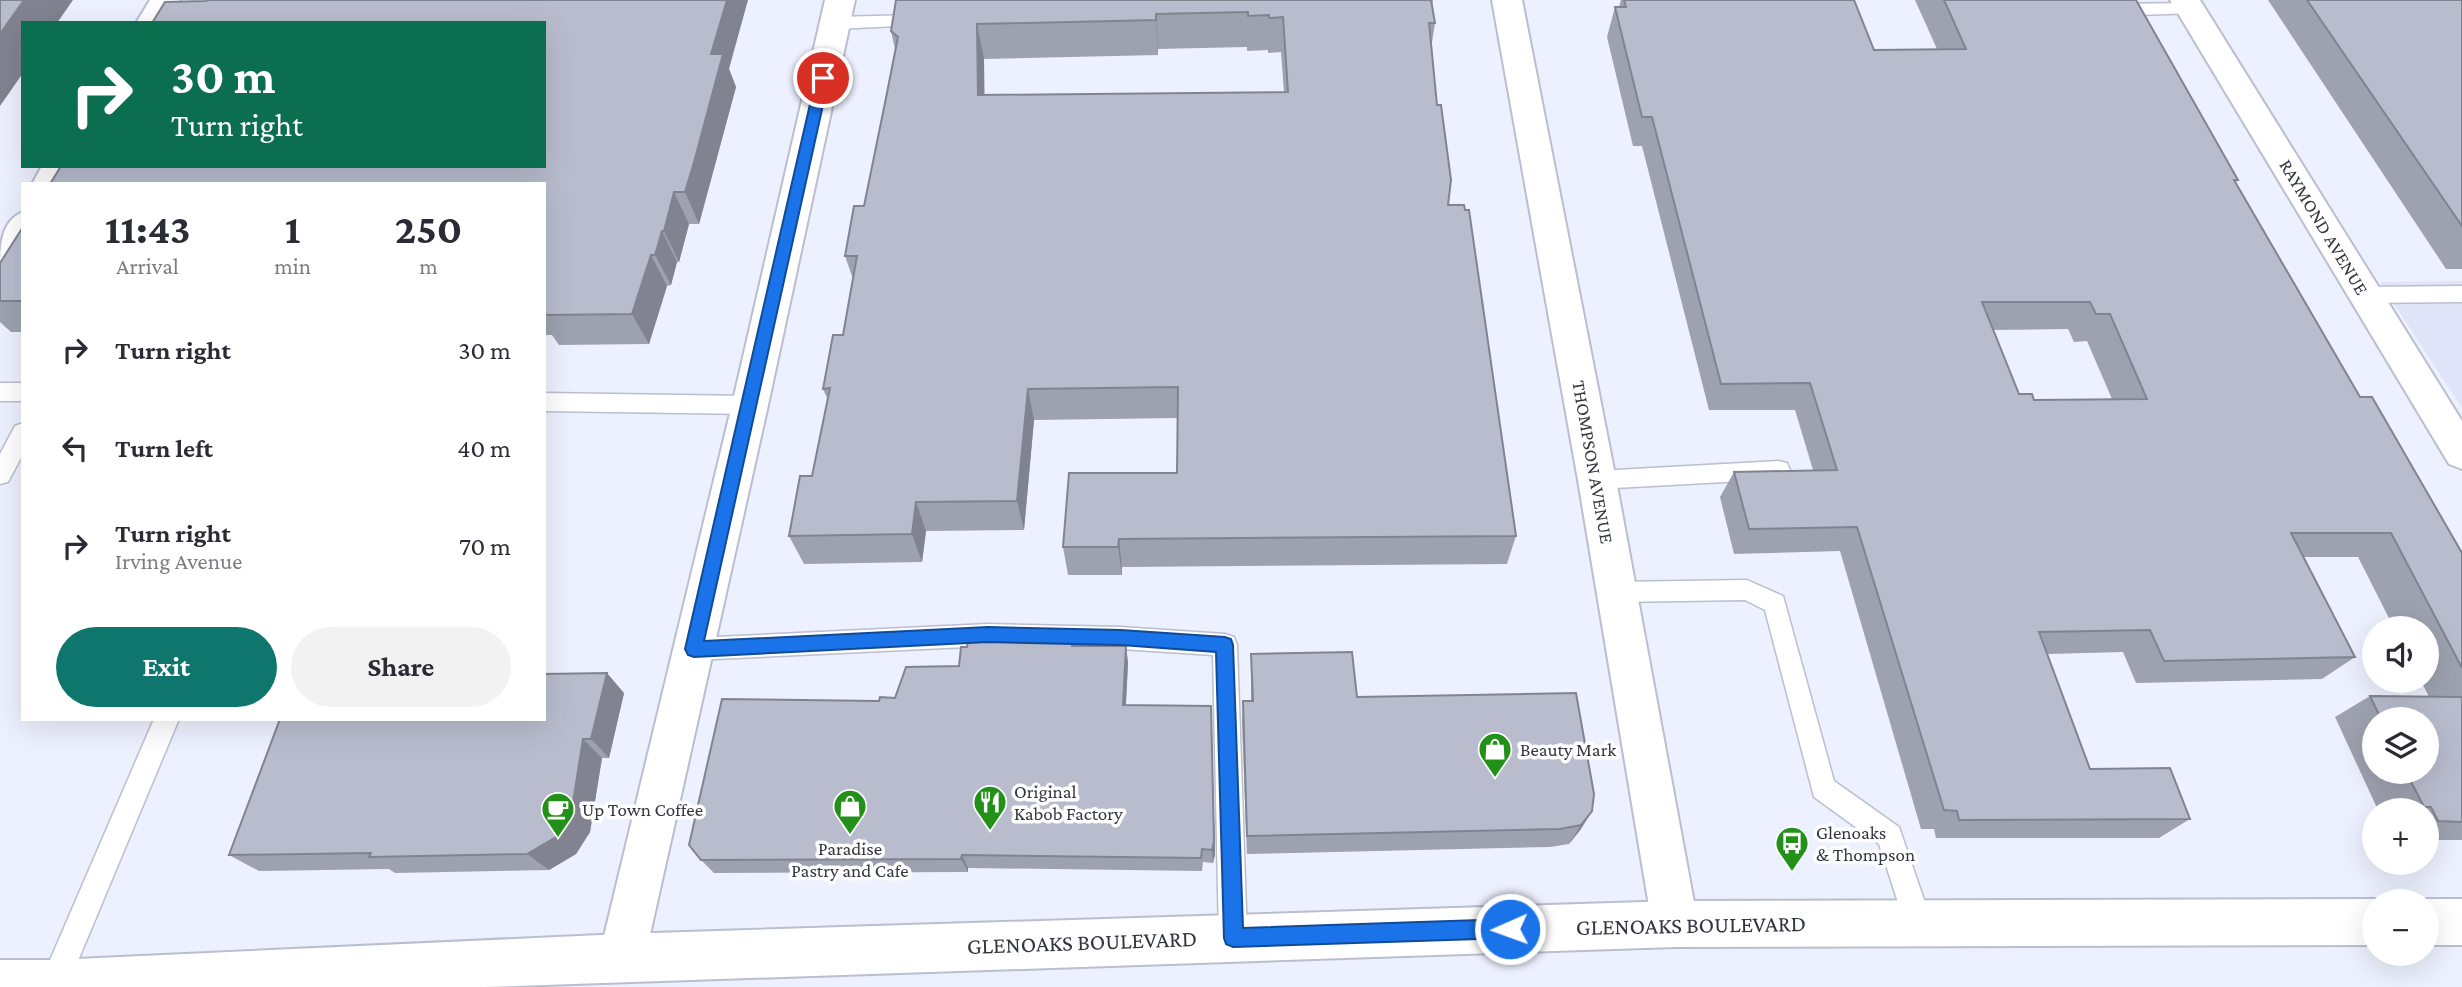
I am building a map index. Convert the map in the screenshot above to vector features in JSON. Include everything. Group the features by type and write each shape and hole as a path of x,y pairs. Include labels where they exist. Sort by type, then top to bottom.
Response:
{"street":[{"path":"152,21 165,0"},
{"name":"THOMPSON AVENUE","path":"1507,0 1597,480 1675,924"},
{"name":"RAYMOND AVENUE","path":"2188,4 2462,453"},
{"path":"622,957 838,12"},
{"path":"0,260 21,227"},
{"name":"GLENOAKS BOULEVARD","path":"0,984 54,984 622,957 1675,924 2362,922"},
{"path":"2439,922 2462,922"}],"lane":[{"path":"2096,10 2188,4"},
{"path":"838,12 914,21"},
{"path":"2365,295 2462,294"},
{"path":"0,392 21,392"},
{"path":"546,402 750,405"},
{"path":"0,475 21,436"},
{"path":"1597,480 1779,470"},
{"path":"1617,592 1747,590 1775,603 1823,788 1890,836 1918,923"},
{"path":"694,649 988,635 1121,638 1225,645 1233,938"},
{"path":"54,984 166,721"}],"shaded area":[{"path":"2462,281 2462,408 2380,282"}],"building":[{"path":"0,0 24,0 0,34"},
{"path":"727,0 711,54 723,54 685,192 674,192 664,231 655,255 651,255 632,314 546,315 546,182 51,182 60,168 546,168 546,21 153,21 165,2"},
{"path":"896,0 1431,0 1435,23 1429,23 1437,105 1441,105 1451,180 1448,205 1464,205 1465,210 1469,210 1516,536 1119,539 1118,547 1063,547 1069,473 1177,473 1178,387 1028,389 1017,501 916,502 912,534 789,536 800,476 812,476 830,388 823,389 833,335 843,335 857,256 845,256 854,206 864,206 898,37 891,31","holes":["1248,12 1248,16 1283,17 1288,92 978,95 977,24 1156,20 1156,14"]},
{"path":"1624,0 1854,0 1874,50 1966,49 1944,0 2136,0 2238,180 2234,180 2360,397 2372,397 2462,553 2462,668 2439,624 2439,616 2435,616 2391,533 2291,533 2355,657 2164,661 2150,630 2039,632 2090,769 2170,768 2190,819 1959,820 1957,811 1944,810 1857,527 1749,529 1734,472 1837,470 1810,383 1721,384 1652,117 1642,117 1615,7 1626,7","holes":["1982,302 2090,302 2096,314 2110,314 2147,399 2034,400 2032,394 2019,394"]},
{"path":"2307,0 2462,0 2462,226"},
{"path":"21,230 21,301 0,301 0,263"},
{"path":"968,640 1073,641 1072,646 1126,646 1123,705 1211,706 1212,850 1202,849 1201,858 962,855 961,859 701,860 689,845 722,699 879,701 880,697 895,698 906,667 959,666 961,647 967,647"},
{"path":"1352,652 1357,697 1576,693 1594,794 1592,811 1581,825 1560,829 1247,836 1243,701 1253,701 1251,654"},
{"path":"607,673 591,739 583,739 571,815 556,837 527,854 369,857 371,853 229,855 279,721 546,721 546,674"},
{"path":"2370,696 2462,697 2462,822 2439,821 2439,798 2419,798 2412,784 2439,784 2439,707 2375,707"}],"place":[{"name":"Beauty Mark","path":"1495,779"},
{"name":"Original Kabob Factory","path":"990,832"},
{"name":"Paradise Pastry and Cafe","path":"850,836"},
{"name":"Up Town Coffee","path":"558,839"},
{"name":"Glenoaks & Thompson","path":"1792,873"}],"route":[{"path":"823,78 694,649 988,635 1121,638 1225,645 1233,938 1510,929"}]}
